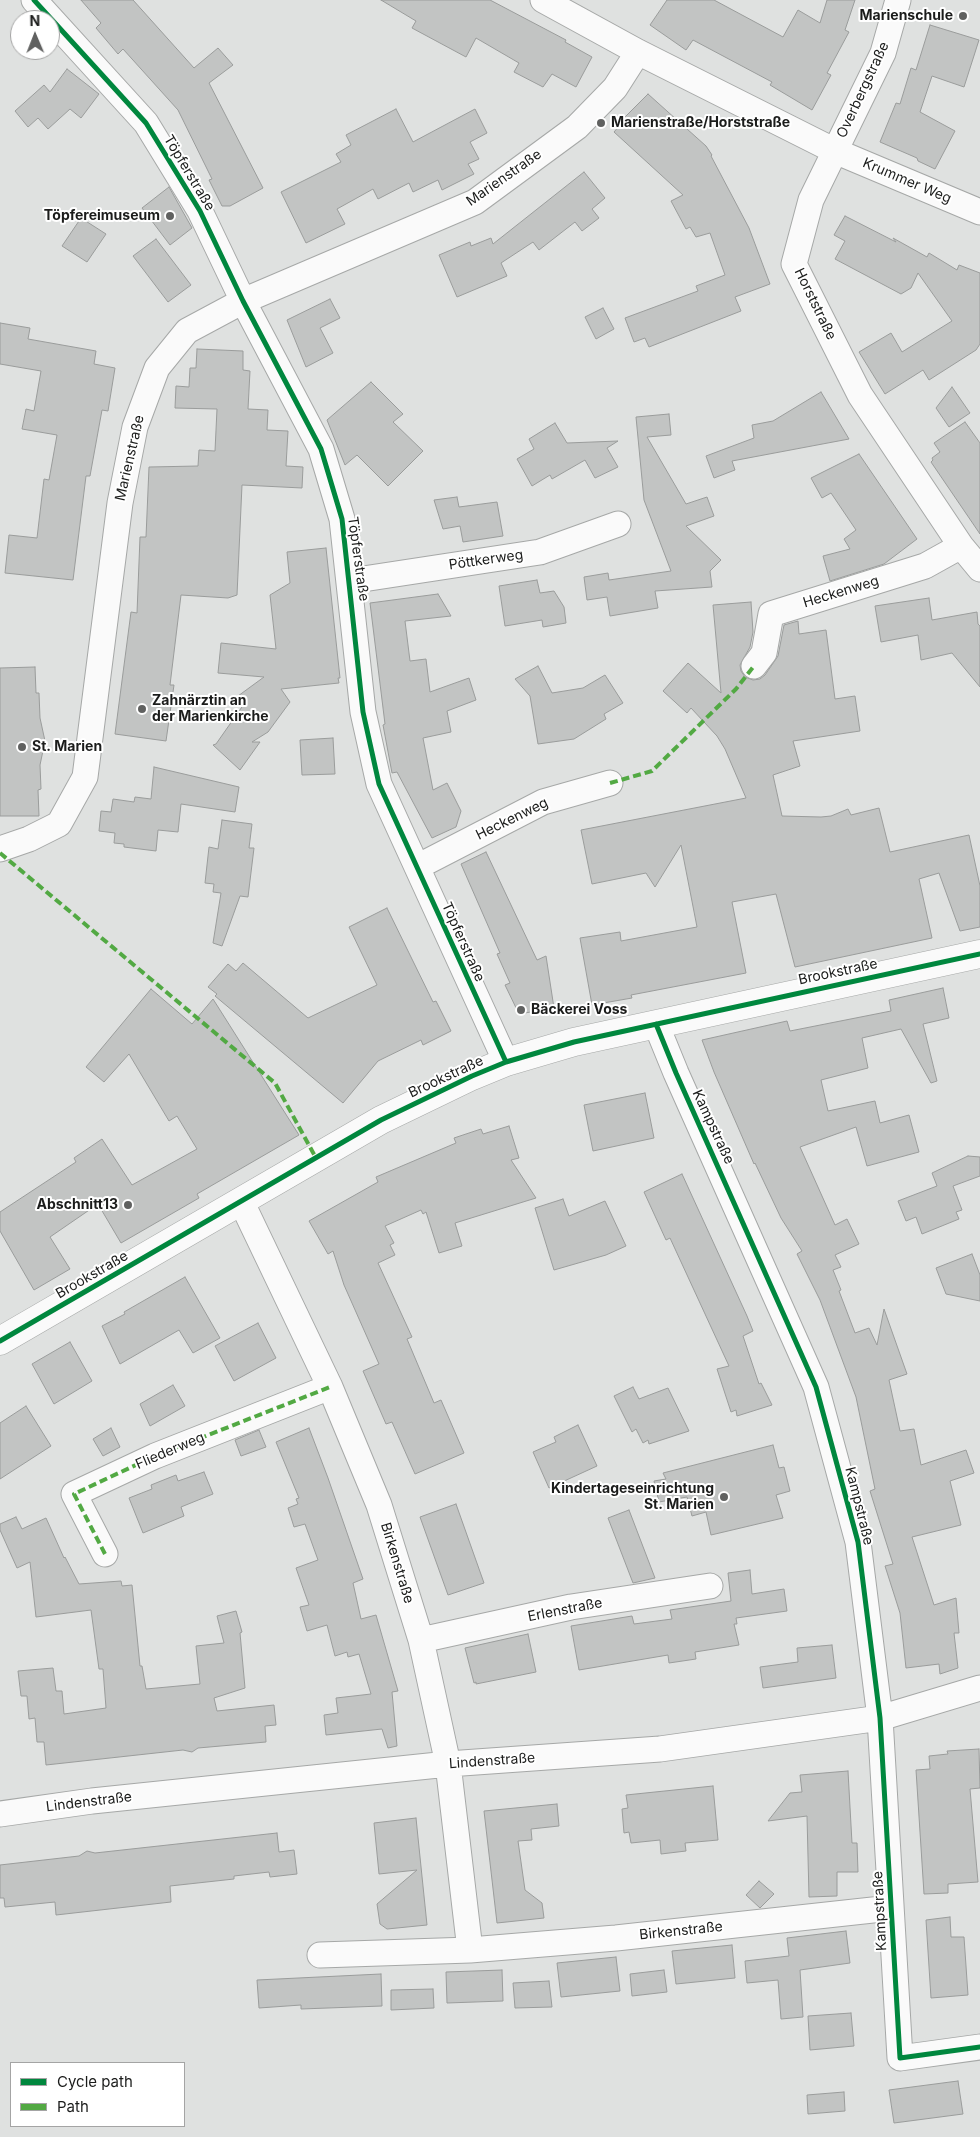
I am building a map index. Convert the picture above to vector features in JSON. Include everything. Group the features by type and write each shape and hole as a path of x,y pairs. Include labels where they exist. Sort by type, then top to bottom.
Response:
{"main road":[{"name":"Brookstraße","path":"0,1341 381,1120 439,1091 506,1062 574,1042 980,954"}],"street":[{"path":"543,0 638,52 835,151"},
{"name":"Overbergstraße","path":"835,151 883,53 898,0"},
{"name":"Töpferstraße","path":"40,3 146,123 200,211 243,301 321,449 342,519 363,712 379,784 506,1062"},
{"name":"Marienstraße","path":"0,849 29,840 59,824 85,777 120,503 135,427 156,368 187,331 243,301 475,202 577,126 615,88 638,52"},
{"name":"Krummer Weg","path":"835,151 980,212"},
{"name":"Horststraße","path":"835,151 810,200 794,264 860,395 962,546 980,569"},
{"name":"Pöttkerweg","path":"350,581 540,552 618,524"},
{"name":"Heckenweg","path":"754,666 764,653 771,614 925,566 962,546"},
{"name":"Heckenweg","path":"417,867 543,802 610,783"},
{"name":"Kampstraße","path":"656,1024 816,1387 858,1542 880,1718 900,2058 979,2052"},
{"name":"Birkenstraße","path":"242,1201 330,1386 379,1505 421,1640 448,1764 470,1950"},
{"name":"Fliederweg","path":"105,1554 74,1494 155,1456 330,1386"},
{"name":"Erlenstraße","path":"421,1640 571,1607 710,1586"},
{"name":"Lindenstraße","path":"0,1814 92,1801 448,1764 660,1750 880,1718 980,1688"},
{"name":"Birkenstraße","path":"320,1955 470,1950 616,1938 891,1908"}],"building":[{"path":"81,0 133,0 194,68 218,48 233,65 209,83 263,188 230,206 222,206 209,180 212,179 178,110 123,49 118,54 96,28 101,23"},
{"path":"381,0 490,0 566,40 565,42 592,57 576,87 552,74 543,87 514,72 519,63 476,38 466,57 412,28 416,21"},
{"path":"667,0 714,0 783,37 798,10 820,23 827,0 855,0 845,30 849,32 827,73 831,75 812,110 770,85 772,82 693,40 686,50 650,25"},
{"path":"930,25 979,40 964,87 932,76 920,112 955,131 935,169 918,161 917,158 880,142 896,103 900,104 911,68 916,70"},
{"path":"67,69 99,94 81,118 70,109 48,129 38,118 28,127 15,111 44,85 50,92"},
{"path":"648,94 706,146 712,155 749,228 770,284 735,297 741,311 649,347 645,338 634,342 625,318 698,291 696,286 725,275 710,233 696,237 690,227 686,229 671,201 683,195 614,132 620,125 619,123"},
{"path":"396,109 413,142 475,109 487,133 470,142 479,159 468,164 474,174 442,190 438,180 413,192 409,183 378,199 373,189 337,209 345,224 306,243 281,192 341,162 336,154 351,145 346,135"},
{"path":"584,172 605,198 592,209 599,218 582,231 575,222 539,250 533,242 501,263 507,276 457,297 439,255 470,242 471,246 491,238 493,244"},
{"name":"Töpfereimuseum","path":"169,187 192,228 170,245 142,208"},
{"path":"845,216 896,242 893,238 927,257 929,253 957,270 959,265 980,273 980,344 976,350 929,380 923,370 885,394 859,352 891,333 902,352 952,321 918,273 911,288 901,294 835,259 845,241 834,235"},
{"name":"Töpfereimuseum","path":"81,218 106,234 87,262 62,246"},
{"name":"Töpfereimuseum","path":"156,239 191,285 168,302 133,256"},
{"path":"330,299 340,318 320,328 333,353 306,367 287,320"},
{"path":"603,308 614,329 596,339 585,317"},
{"path":"0,323 30,328 28,339 96,351 94,364 115,368 108,411 102,410 90,476 86,476 73,580 5,573 9,535 37,538 44,479 49,480 57,435 22,429 26,409 34,411 41,371 0,364"},
{"path":"197,349 243,351 243,370 250,371 248,409 268,410 267,430 288,431 286,466 303,467 302,488 242,485 237,595 228,598 181,595 170,685 174,685 166,741 115,734 131,612 137,613 140,537 146,537 149,467 198,466 199,450 215,451 217,409 175,408 176,386 189,387 190,368 196,368"},
{"path":"371,382 403,414 393,422 423,451 388,486 357,455 345,465 327,420"},
{"path":"952,387 970,413 949,427 936,408"},
{"path":"821,392 849,439 732,461 735,470 714,478 706,456 754,438 752,425 773,421"},
{"path":"669,414 671,435 647,437 686,504 707,497 714,516 686,526 721,560 710,571 712,587 655,591 658,608 610,616 607,597 587,600 584,577 608,573 609,580 671,571 644,500 636,417"},
{"path":"965,422 980,443 980,534 931,462 932,458 940,452 934,443"},
{"path":"555,423 567,443 618,441 607,448 618,467 595,478 585,460 552,479 550,475 532,486 517,459 534,449 529,439"},
{"path":"859,454 917,539 884,564 830,581 823,556 850,549 844,539 856,530 831,493 822,498 811,478"},
{"path":"457,497 459,507 497,502 503,536 463,542 460,526 443,529 434,500"},
{"path":"326,548 339,683 281,689 290,702 268,732 252,742 260,742 240,770 213,745 216,744 244,704 238,696 264,677 218,673 221,643 276,649 270,595 290,583 287,552"},
{"path":"537,580 540,593 554,591 564,607 566,623 543,627 542,620 505,626 499,586"},
{"path":"438,594 451,616 405,621 410,661 426,659 430,692 469,678 476,700 447,711 451,732 423,738 433,790 447,783 461,811 456,827 432,838 397,772 392,773 383,725 385,724 370,603"},
{"path":"929,598 932,620 977,612 978,624 980,626 980,687 952,653 921,660 918,635 881,642 875,606"},
{"path":"751,602 753,632 750,647 740,665 745,677 753,680 760,679 765,675 778,656 784,625 798,621 799,634 826,630 835,699 855,696 860,731 793,741 800,766 773,775 782,816 831,816 848,809 851,815 879,808 890,852 969,835 980,886 980,927 960,931 939,873 919,879 932,938 795,967 776,894 732,902 746,973 631,995 632,998 592,1005 580,938 620,932 621,941 697,927 681,845 655,887 646,873 592,884 581,830 746,798 725,749 717,736 691,708 687,713 663,691 688,663 721,693 713,605"},
{"path":"538,666 552,693 583,688 605,675 623,703 604,714 606,719 574,739 538,744 530,696 515,679"},
{"name":"St. Marien","path":"35,667 36,693 39,693 40,718 45,741 40,765 41,789 38,790 39,816 0,816 0,668"},
{"path":"333,738 335,774 302,775 300,740"},
{"path":"154,767 239,787 235,812 181,804 178,832 158,830 156,851 124,847 124,844 114,843 115,833 99,831 101,811 111,812 113,799 134,802 135,797 151,799"},
{"path":"222,820 252,824 249,848 254,848 248,897 240,896 222,946 213,943 221,893 213,892 214,884 205,883 209,847 218,849"},
{"path":"486,852 537,960 546,956 554,1008 519,1014 505,985 510,983 497,954 500,953 461,864"},
{"path":"387,908 433,1002 436,1001 451,1031 423,1045 421,1040 378,1061 343,1103 215,996 217,994 208,987 228,964 236,971 243,963 308,1018 377,985 349,927"},
{"path":"943,988 949,1018 923,1024 937,1081 931,1083 901,1029 862,1038 868,1068 821,1080 828,1111 875,1101 880,1123 909,1115 919,1152 867,1166 856,1127 800,1147 835,1225 847,1219 859,1244 835,1255 841,1267 833,1270 855,1333 869,1328 877,1345 884,1309 907,1374 889,1380 900,1431 914,1429 921,1465 966,1450 974,1473 950,1481 961,1525 912,1537 934,1605 956,1598 959,1633 954,1633 958,1668 940,1674 939,1664 906,1668 900,1613 885,1566 893,1564 870,1491 875,1489 856,1397 820,1300 797,1254 802,1251 781,1218 754,1164 702,1040 787,1021 790,1031 891,1011 889,1000"},
{"path":"151,989 192,1024 213,999 299,1135 197,1194 199,1198 121,1243 98,1204 50,1237 70,1269 34,1290 0,1231 0,1212 76,1162 74,1158 102,1139 132,1185 197,1149 177,1116 169,1121 129,1054 104,1082 86,1067"},
{"path":"645,1093 654,1138 593,1151 584,1105"},
{"path":"509,1126 519,1158 511,1160 536,1198 455,1223 462,1246 439,1253 426,1212 423,1214 421,1210 385,1226 394,1243 390,1245 395,1255 378,1263 412,1337 407,1339 434,1403 441,1400 464,1453 415,1474 392,1422 386,1424 363,1371 379,1364 344,1285 333,1251 328,1254 309,1221 378,1182 376,1177 456,1143 454,1138 481,1129 483,1134"},
{"path":"968,1156 980,1157 980,1176 953,1186 962,1210 956,1212 959,1219 922,1234 916,1217 906,1221 898,1201 937,1186 932,1173"},
{"path":"682,1174 753,1331 743,1336 759,1384 761,1383 772,1405 737,1416 736,1410 731,1412 717,1369 729,1366 670,1238 666,1240 644,1192"},
{"path":"563,1199 569,1216 605,1201 626,1246 606,1255 554,1270 535,1208"},
{"path":"972,1254 980,1275 980,1301 946,1294 936,1268"},
{"path":"185,1277 220,1338 193,1353 179,1330 120,1364 102,1326"},
{"path":"258,1323 276,1358 234,1381 215,1346"},
{"path":"70,1342 92,1381 54,1404 32,1364"},
{"path":"173,1385 185,1406 150,1426 140,1404"},
{"path":"633,1387 639,1399 668,1388 689,1431 649,1444 648,1440 643,1443 636,1429 632,1432 614,1396"},
{"path":"26,1406 51,1446 0,1479 0,1423"},
{"path":"578,1425 597,1466 549,1488 533,1452 556,1442 554,1437"},
{"path":"111,1428 120,1447 103,1456 93,1439"},
{"path":"309,1428 363,1579 353,1583 361,1619 376,1615 398,1691 392,1692 397,1746 388,1748 382,1729 326,1735 324,1715 338,1713 336,1698 371,1694 359,1654 348,1657 347,1652 335,1656 327,1625 307,1631 300,1607 309,1605 296,1568 318,1560 305,1524 294,1527 288,1508 298,1504 296,1499 299,1498 276,1442"},
{"path":"259,1430 266,1447 241,1456 235,1440"},
{"path":"773,1445 779,1468 784,1467 790,1491 776,1495 783,1518 711,1535 706,1512 692,1516 687,1497 659,1502 654,1481 666,1479 663,1473"},
{"path":"204,1472 213,1494 181,1507 184,1516 143,1533 129,1498 152,1489 151,1485 176,1475 178,1481"},
{"path":"456,1504 484,1583 448,1595 420,1517"},
{"path":"629,1510 655,1578 633,1583 608,1518"},
{"path":"16,1517 22,1529 46,1518 64,1558 79,1584 121,1581 122,1586 132,1585 140,1666 142,1666 146,1689 200,1684 196,1646 224,1643 217,1616 236,1611 242,1632 240,1633 245,1688 214,1698 217,1711 274,1705 276,1725 265,1726 266,1742 198,1748 192,1752 183,1750 46,1765 44,1742 37,1742 35,1718 29,1719 27,1696 21,1696 18,1671 53,1668 56,1691 62,1691 64,1714 106,1708 103,1669 99,1669 91,1610 36,1617 30,1562 17,1568 0,1530 0,1524"},
{"path":"750,1570 752,1594 784,1589 787,1611 736,1618 737,1624 734,1624 739,1645 695,1652 696,1659 669,1663 668,1655 579,1670 571,1626 632,1616 634,1624 672,1619 670,1610 731,1601 728,1573"},
{"path":"528,1634 536,1672 474,1683 465,1648"},
{"path":"832,1645 836,1678 763,1688 760,1667 798,1662 797,1648"},
{"path":"979,1749 980,1788 970,1789 978,1882 948,1884 948,1893 924,1894 916,1770 930,1769 929,1756 948,1754 947,1751"},
{"path":"848,1771 852,1843 857,1843 858,1872 837,1872 837,1896 809,1897 807,1816 768,1821 790,1793 802,1792 800,1775"},
{"path":"713,1786 718,1840 685,1843 686,1851 661,1854 660,1840 631,1843 629,1832 624,1833 622,1809 628,1808 626,1795"},
{"path":"557,1804 559,1826 531,1829 532,1840 518,1841 525,1890 542,1903 544,1918 497,1923 484,1811"},
{"path":"416,1818 427,1925 387,1929 380,1924 377,1904 417,1870 379,1874 374,1823"},
{"path":"277,1833 279,1852 294,1850 297,1874 270,1877 269,1872 234,1876 234,1879 170,1886 171,1902 56,1915 55,1902 5,1907 4,1898 0,1898 0,1865 79,1856 87,1851 95,1853"},
{"path":"759,1881 774,1894 760,1908 746,1895"},
{"path":"950,1917 951,1937 964,1937 968,1995 931,1998 926,1920"},
{"path":"846,1931 850,1963 800,1970 803,2017 781,2019 778,1980 747,1983 745,1961 789,1956 787,1938"},
{"path":"732,1945 735,1978 676,1984 672,1951"},
{"path":"616,1957 620,1991 561,1997 557,1963"},
{"path":"502,1970 503,2001 447,2003 446,1972"},
{"path":"664,1970 667,1992 632,1996 630,1974"},
{"path":"381,1974 382,2006 301,2009 301,2005 259,2008 257,1980"},
{"path":"549,1981 552,2007 515,2008 513,1983"},
{"path":"433,1989 434,2008 391,2010 391,1990"},
{"path":"851,2013 854,2046 810,2050 808,2016"},
{"path":"958,2081 963,2114 894,2123 889,2090"},
{"path":"844,2092 845,2111 808,2114 807,2095"}],"marked path":[{"path":"610,783 652,771 736,689 754,666"},
{"path":"0,853 275,1083 316,1158"},
{"path":"105,1554 74,1494 155,1456 330,1387"}],"cycle path":[{"path":"34,0 146,123 200,211 243,301 321,449 342,519 363,712 379,784 506,1062"},
{"path":"0,1341 381,1120 472,1076 506,1062 574,1042 980,954"},
{"path":"656,1024 816,1387 858,1542 880,1718 900,2058 980,2047"}],"place":[{"name":"Marienschule","path":"963,16"},
{"name":"Marienstraße/Horststraße","path":"601,123"},
{"name":"Töpfereimuseum","path":"170,216"},
{"name":"Zahnärztin an der Marienkirche","path":"142,709"},
{"name":"St. Marien","path":"22,747"},
{"name":"Bäckerei Voss","path":"521,1010"},
{"name":"Abschnitt13","path":"128,1205"},
{"name":"Kindertageseinrichtung St. Marien","path":"724,1497"}]}
